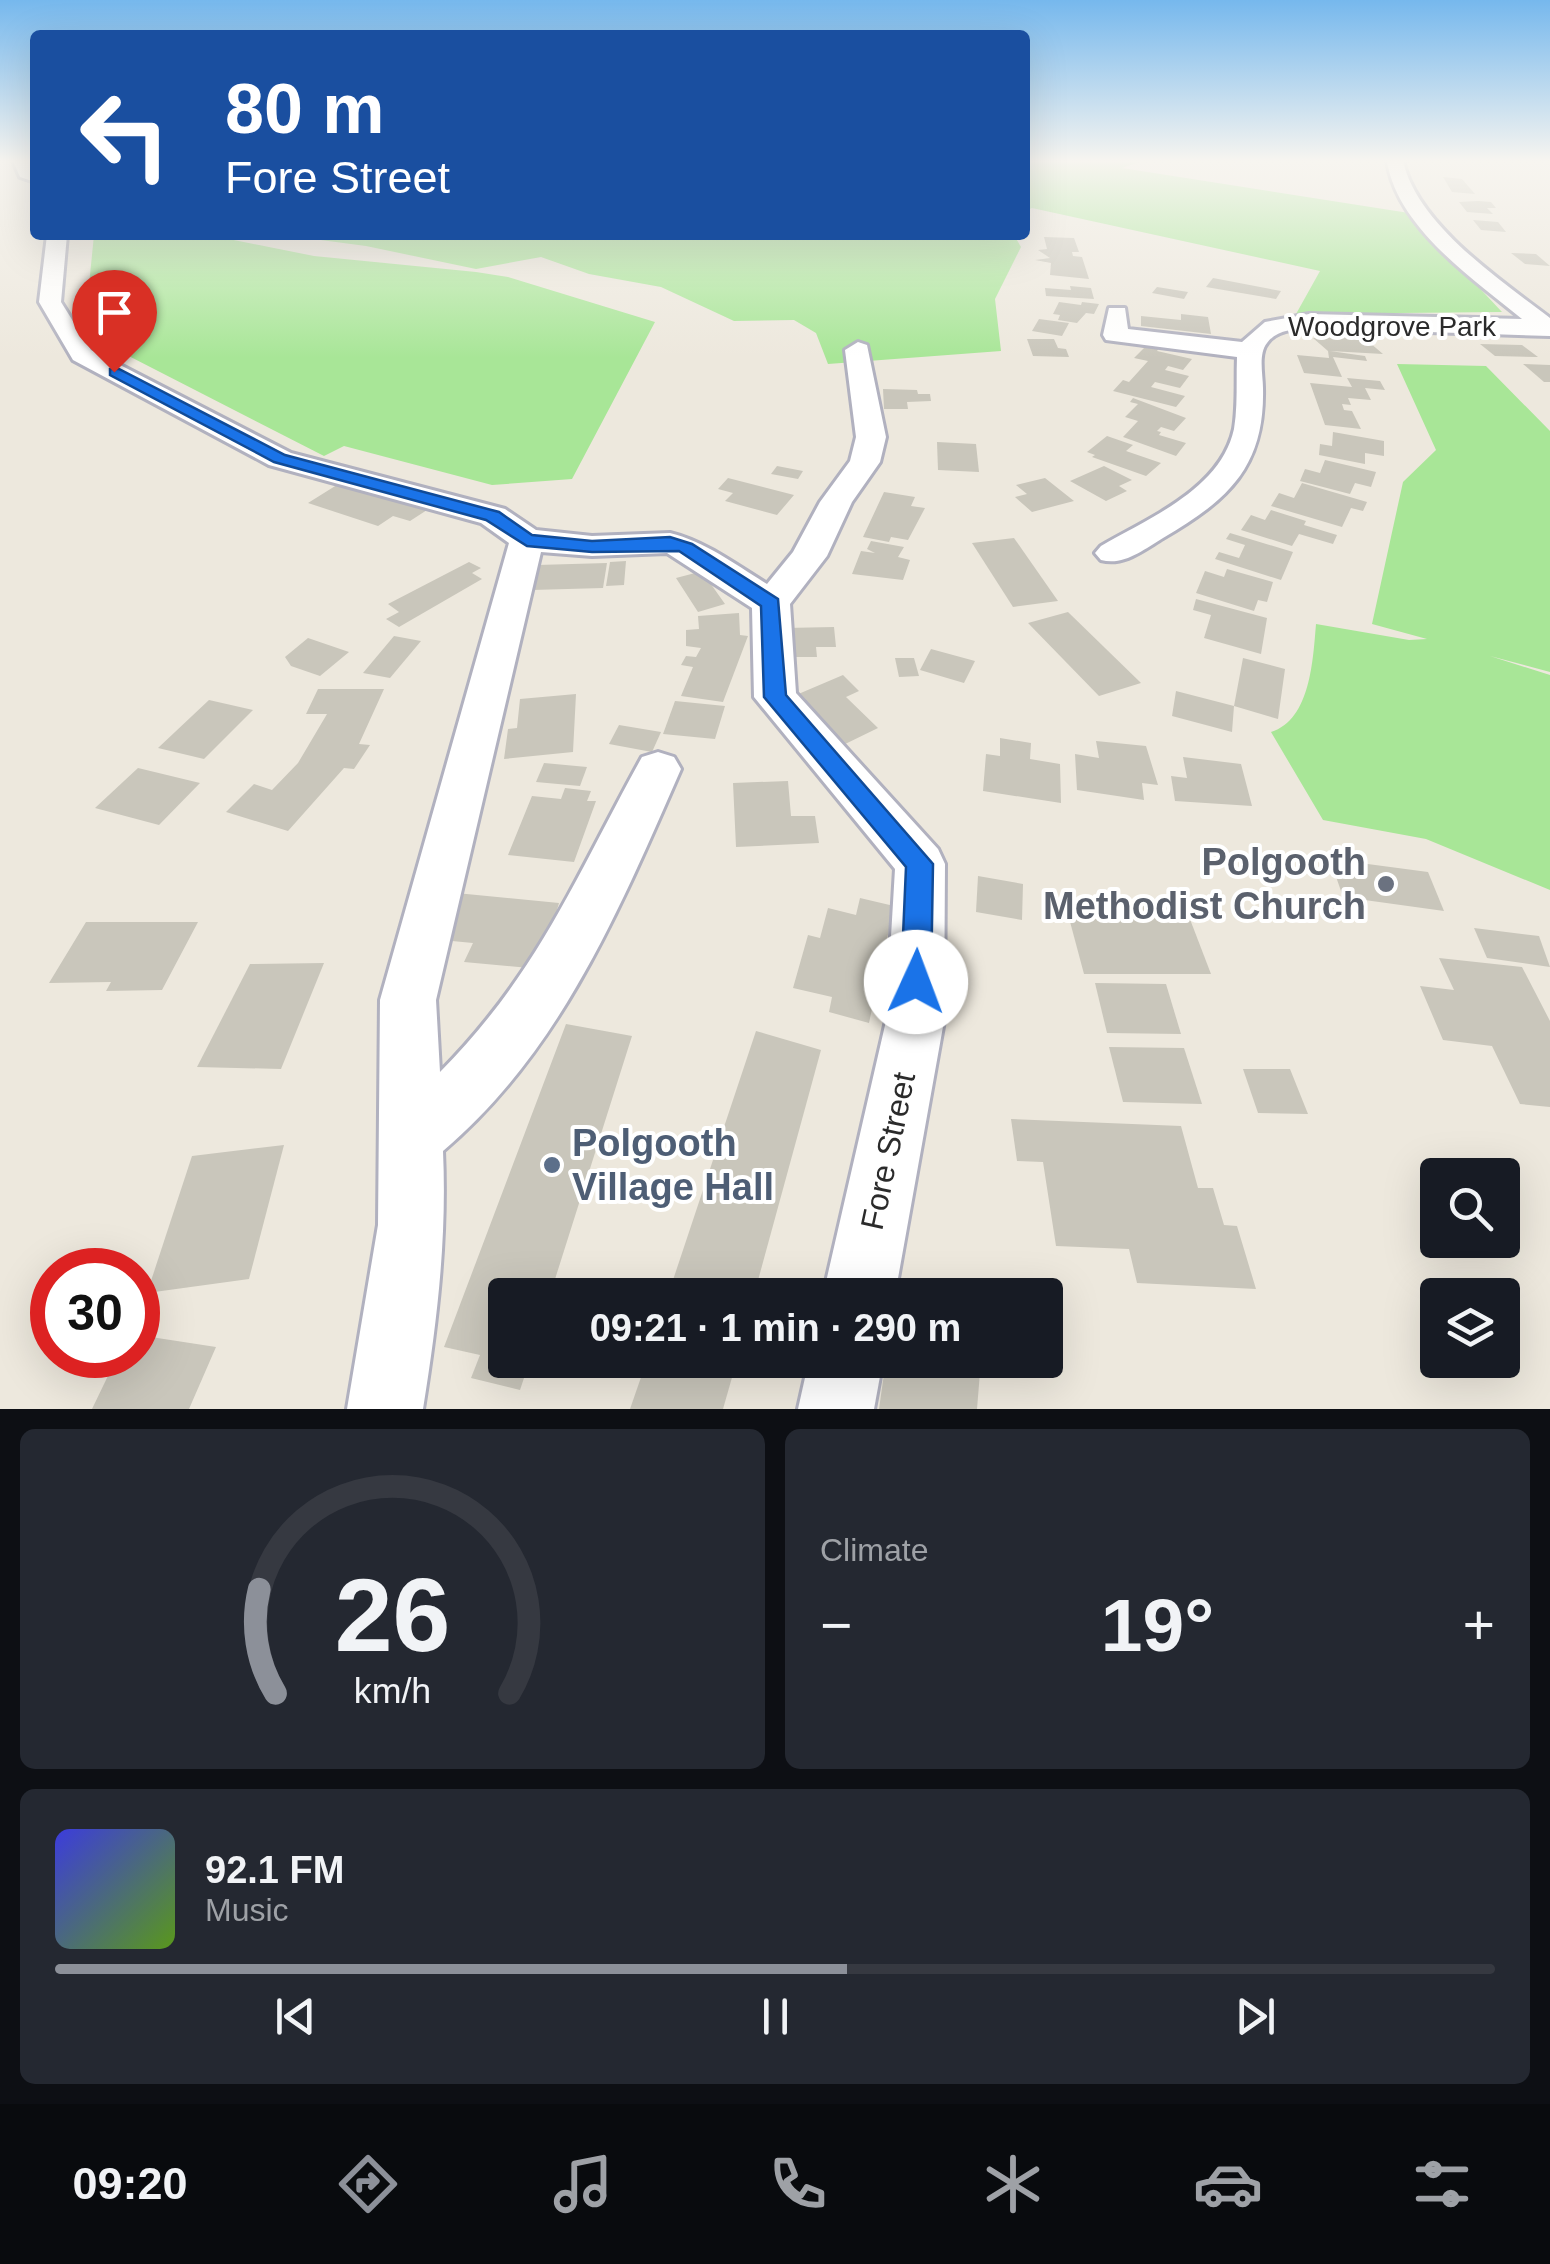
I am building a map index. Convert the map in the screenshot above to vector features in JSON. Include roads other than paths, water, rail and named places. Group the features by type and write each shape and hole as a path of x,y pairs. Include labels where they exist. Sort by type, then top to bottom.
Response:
{"street":[{"path":"1434,227 1504,294 1549,328"},
{"path":"56,240 50,302 82,354 280,459 492,516 527,540 592,546 670,543 685,548 771,603 810,556 836,502 865,462 871,437 858,350"},
{"name":"Woodgrove Park","path":"1117,313 1115,335 1250,351"},
{"name":"Woodgrove Park","path":"1113,553 1183,510 1237,461 1248,432 1250,351 1254,338 1286,322 1549,328"},
{"path":"385,1409 403,1307 412,1224 408,1000 527,540"},
{"name":"Fore Street","path":"771,603 775,697 920,864 915,1021 862,1278"},
{"path":"412,1136 453,1106 510,1043 535,1007 598,899 658,769"},
{"path":"836,1409 842,1378"}],"place":[{"name":"Polgooth Methodist Church","path":"1386,884"},
{"name":"Polgooth Village Hall","path":"552,1165"}]}
